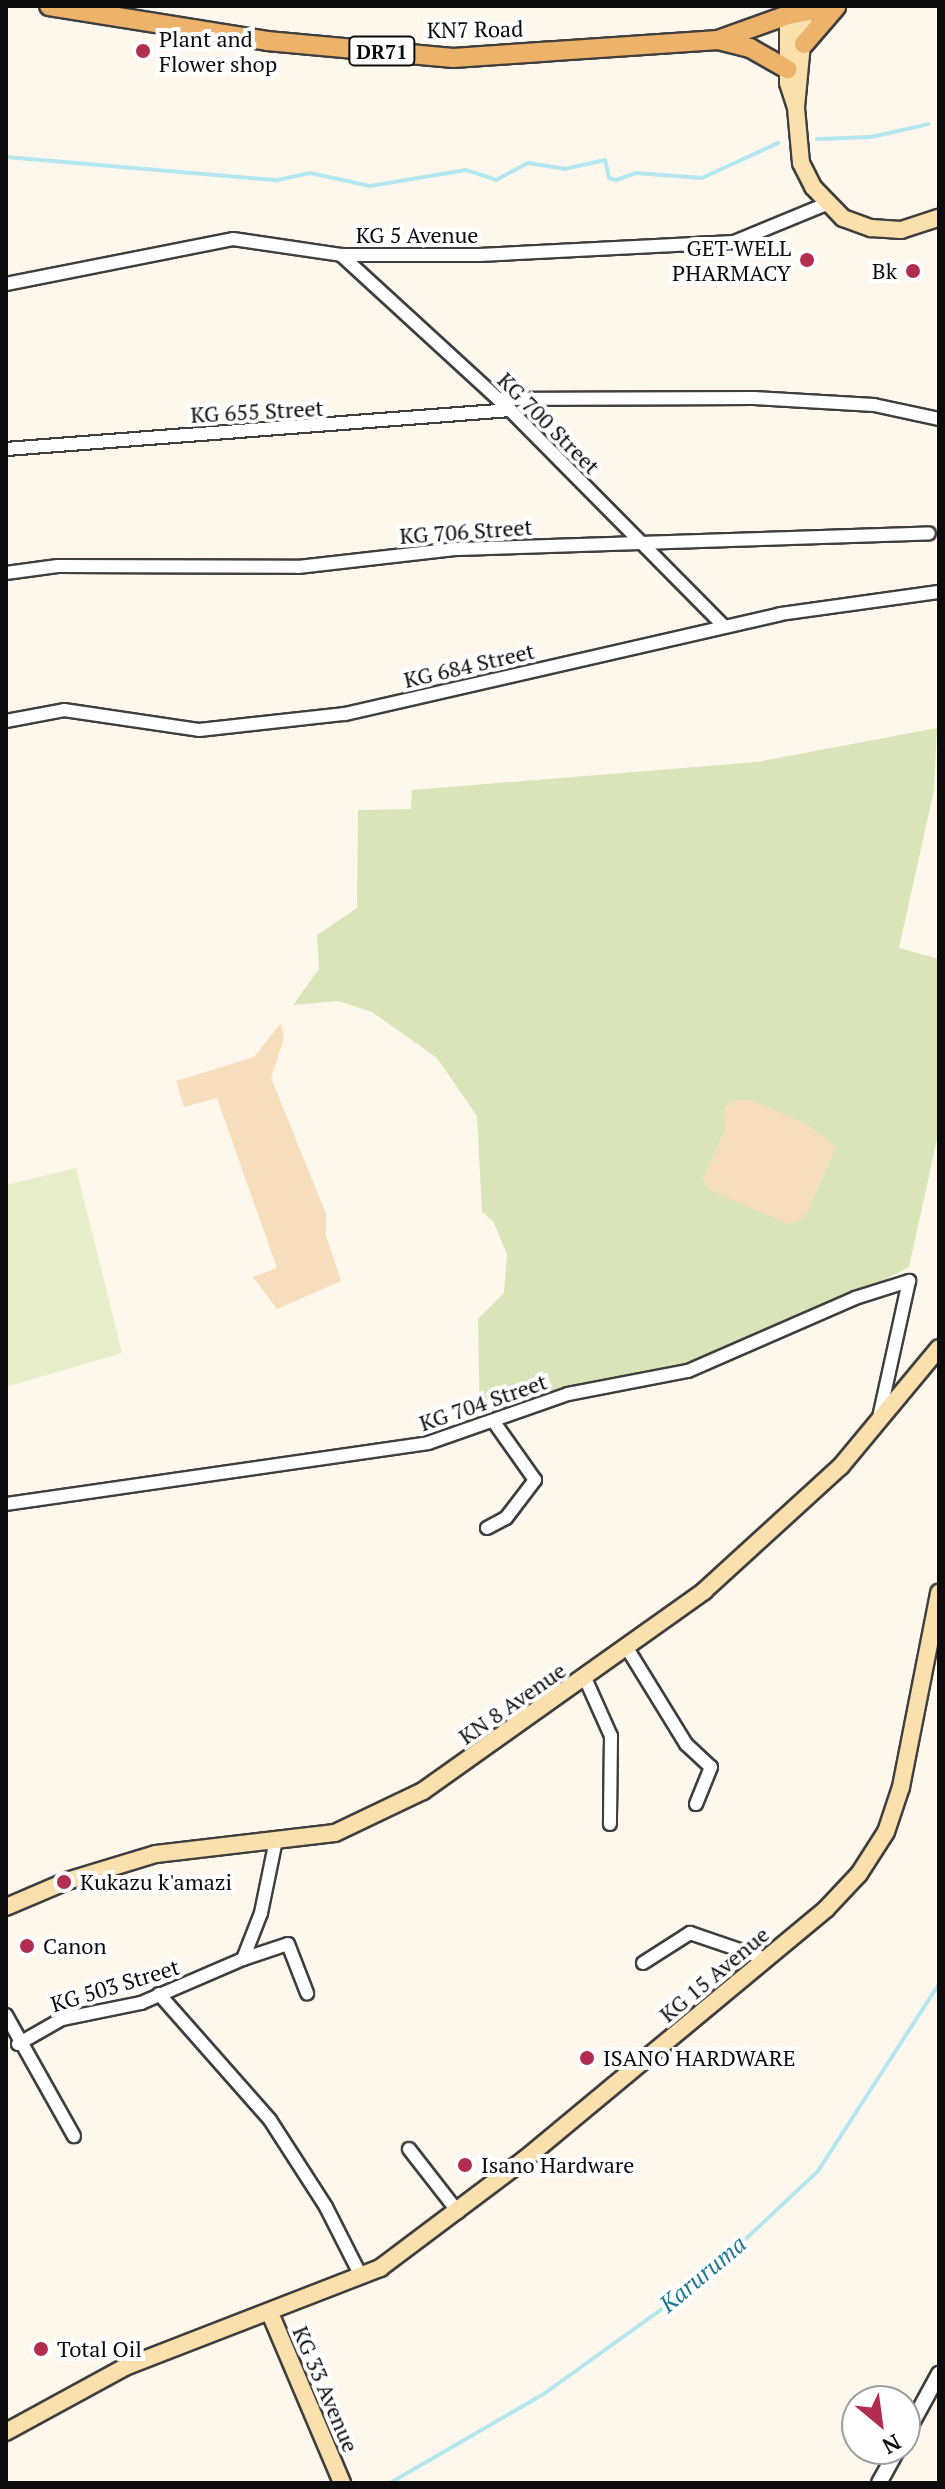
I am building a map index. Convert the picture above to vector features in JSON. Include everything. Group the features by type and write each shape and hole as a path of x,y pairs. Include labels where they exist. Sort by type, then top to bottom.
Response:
{"main road":[{"name":"KN7 Road","path":"49,6 267,41 453,58 718,40 796,14"},
{"path":"804,44 836,6"},
{"name":"DR71","path":"796,14 836,6"},
{"path":"796,14 804,44 796,108"},
{"path":"796,14 787,69 796,108 801,163 826,204 843,218 871,228 901,230 939,218"},
{"path":"718,40 750,48 787,69"},
{"name":"KN 8 Avenue","path":"6,1907 142,1857 335,1833 373,1819 495,1744 627,1648 768,1535 841,1466 939,1348"},
{"name":"KG 15 Avenue","path":"6,2432 125,2367 361,2276 415,2246 766,1959 851,1883 886,1832 901,1787 939,1593"},
{"name":"KG 33 Avenue","path":"270,2313 342,2483"}],"street":[{"name":"KG 5 Avenue","path":"6,284 233,239 341,255 479,255 734,242 826,204"},
{"name":"KG 700 Street","path":"341,255 510,410 723,625"},
{"path":"498,399 754,398 874,405 939,419"},
{"name":"KG 655 Street","path":"6,449 510,410"},
{"name":"KG 706 Street","path":"6,573 58,566 298,567 457,549 929,533"},
{"name":"KG 684 Street","path":"6,721 46,709 199,730 284,723 345,714 723,625 939,592"},
{"name":"KG 704 Street","path":"6,1504 340,1459 428,1443 568,1394 688,1371 855,1298 909,1281 879,1420"},
{"path":"487,1528 506,1518 535,1480 494,1422"},
{"path":"627,1648 686,1744 711,1767 696,1804"},
{"path":"585,1678 611,1736 610,1824"},
{"path":"243,1959 261,1913 276,1840"},
{"path":"643,1963 690,1933 766,1959"},
{"name":"KG 503 Street","path":"18,2044 62,2019 159,1994 288,1944 307,1993"},
{"path":"159,1994 270,2120 326,2207 361,2276"},
{"path":"6,2015 18,2044 74,2136"},
{"path":"409,2149 458,2212"},
{"path":"921,2407 939,2374"},
{"path":"879,2483 889,2465"}],"green space":[{"path":"937,728 934,790 899,948 939,959 939,1130 909,1267 707,1370 654,1383 561,1392 480,1424 478,1319 504,1293 507,1254 493,1221 482,1212 477,1116 437,1058 372,1012 338,1001 293,1005 319,969 317,935 357,908 358,810 411,809 412,790 757,762","holes":["724,1133 836,1147 804,1218 703,1179"]},
{"path":"76,1168 122,1353 6,1387 6,1185"}],"sand":[{"path":"281,1023 284,1038 271,1078 326,1214 326,1236 341,1281 277,1309 253,1277 277,1268 217,1098 184,1107 176,1081 254,1057"},
{"path":"734,1100 750,1100 805,1123 836,1147 804,1218 788,1224 709,1190 703,1179 724,1133 725,1107"}],"waterway":[{"path":"817,139 871,137 929,124"},
{"path":"6,157 277,180 310,173 370,186 466,170 496,180 528,163 565,169 605,160 609,178 616,180 636,173 702,178 778,143"},
{"name":"Karuruma","path":"390,2483 545,2393 702,2280 818,2171 939,1984"}],"place":[{"name":"Plant and Flower shop","path":"143,51"},
{"name":"GET WELL PHARMACY","path":"807,260"},
{"name":"Bk","path":"913,271"},
{"name":"Kukazu k'amazi","path":"64,1882"},
{"name":"Canon","path":"27,1946"},
{"name":"ISANO HARDWARE","path":"587,2058"},
{"name":"Isano Hardware","path":"465,2165"},
{"name":"Total Oil","path":"41,2349"}]}
